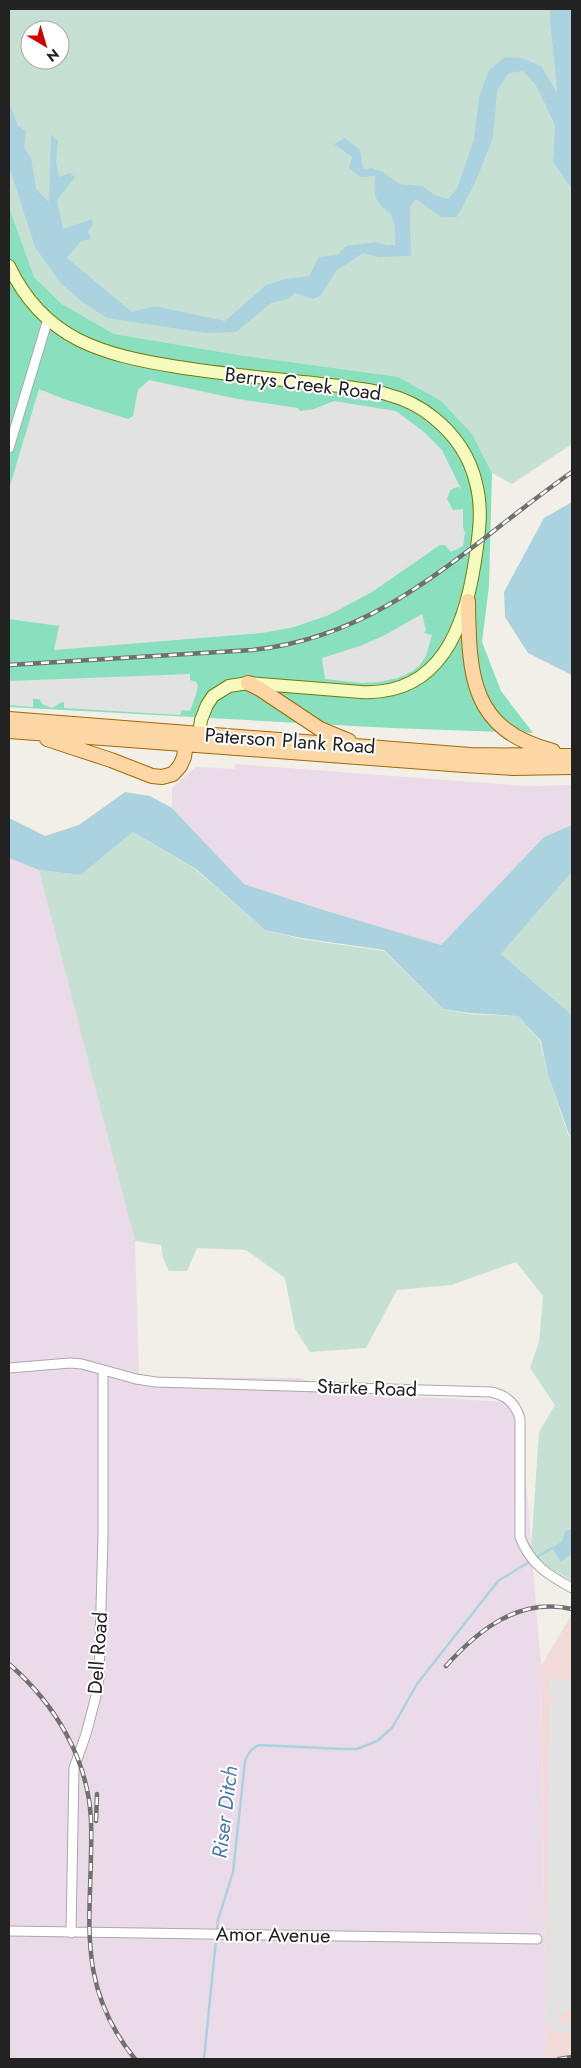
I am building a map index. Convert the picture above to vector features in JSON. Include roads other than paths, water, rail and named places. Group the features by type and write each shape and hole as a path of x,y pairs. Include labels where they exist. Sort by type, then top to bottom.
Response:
{"main road":[{"path":"468,601 468,646 471,668 477,689 489,713 504,730 520,740 572,760"},
{"path":"248,683 320,729 368,747"},
{"name":"Paterson Plank Road","path":"9,720 464,765 513,768 572,760"},
{"name":"Paterson Plank Road","path":"9,731 368,747 484,756 572,760"},
{"path":"25,732 157,777 168,776 177,770 193,739"}],"street":[{"name":"Berrys Creek Road","path":"9,266 22,290 48,319 79,341 124,358 209,372 372,390 400,398 426,411 440,423 460,446 470,464 480,503 480,524 468,601 454,638 443,656 423,674 398,687 369,692 248,683 229,686 213,696 204,710 193,739"},
{"path":"9,448 48,319"},
{"name":"Starke Road","path":"9,1368 70,1363 136,1380 156,1382 491,1392 503,1395 514,1405 520,1419 520,1537 524,1547 537,1566 572,1588"},
{"name":"Dell Road","path":"71,1933 74,1768 96,1696 99,1678 104,1536 104,1371"},
{"name":"Amor Avenue","path":"9,1931 537,1939"}],"water":[{"path":"550,9 572,9 572,189 553,162 555,125 536,85 523,71 509,73 497,91 493,137 476,181 457,217 441,217 416,199 410,207 411,256 378,257 363,253 336,271 321,295 313,299 295,293 288,299 271,303 236,332 206,333 107,318 81,301 60,282 35,247 9,166 9,101 18,126 26,131 24,148 31,157 36,189 49,202 51,135 58,141 56,162 59,177 70,173 75,177 57,200 63,229 92,219 93,226 88,231 91,239 81,241 67,258 132,312 155,306 225,321 266,285 285,279 309,276 319,257 337,255 346,246 377,242 395,245 395,227 391,214 381,206 375,196 375,176 360,177 349,168 352,157 334,144 345,138 360,150 363,169 372,168 383,172 399,184 423,186 434,195 448,199 457,189 474,139 479,97 489,70 505,57 522,58 541,66 557,92"},
{"path":"572,502 572,675 528,653 505,617 504,592 544,518"},
{"path":"125,792 150,796 172,808 244,884 441,945 544,837 572,825 572,872 501,954 572,1015 572,1138 548,1075 541,1041 518,1016 443,1009 384,950 301,938 265,930 196,869 133,832 81,875 39,870 9,858 9,818 45,836 79,825"},
{"path":"572,1528 572,1554 561,1562 552,1548 562,1541 565,1531"}],"waterway":[{"name":"Riser Ditch","path":"204,2059 218,1920 233,1872 245,1761 249,1753 259,1745 357,1749 377,1741 392,1728 417,1684 498,1581 552,1548"}],"railway":[{"path":"9,665 252,650 300,641 344,627 385,607 423,583 572,472"},
{"path":"446,1666 472,1640 502,1619 518,1612 535,1608 553,1606 572,1609"},
{"path":"9,1664 26,1680 54,1715 76,1754 83,1775 89,1797 91,1820 89,1915 94,1973 102,2001 115,2030 135,2059"},
{"path":"96,1821 97,1794"},
{"path":"559,2059 572,2057"}]}
